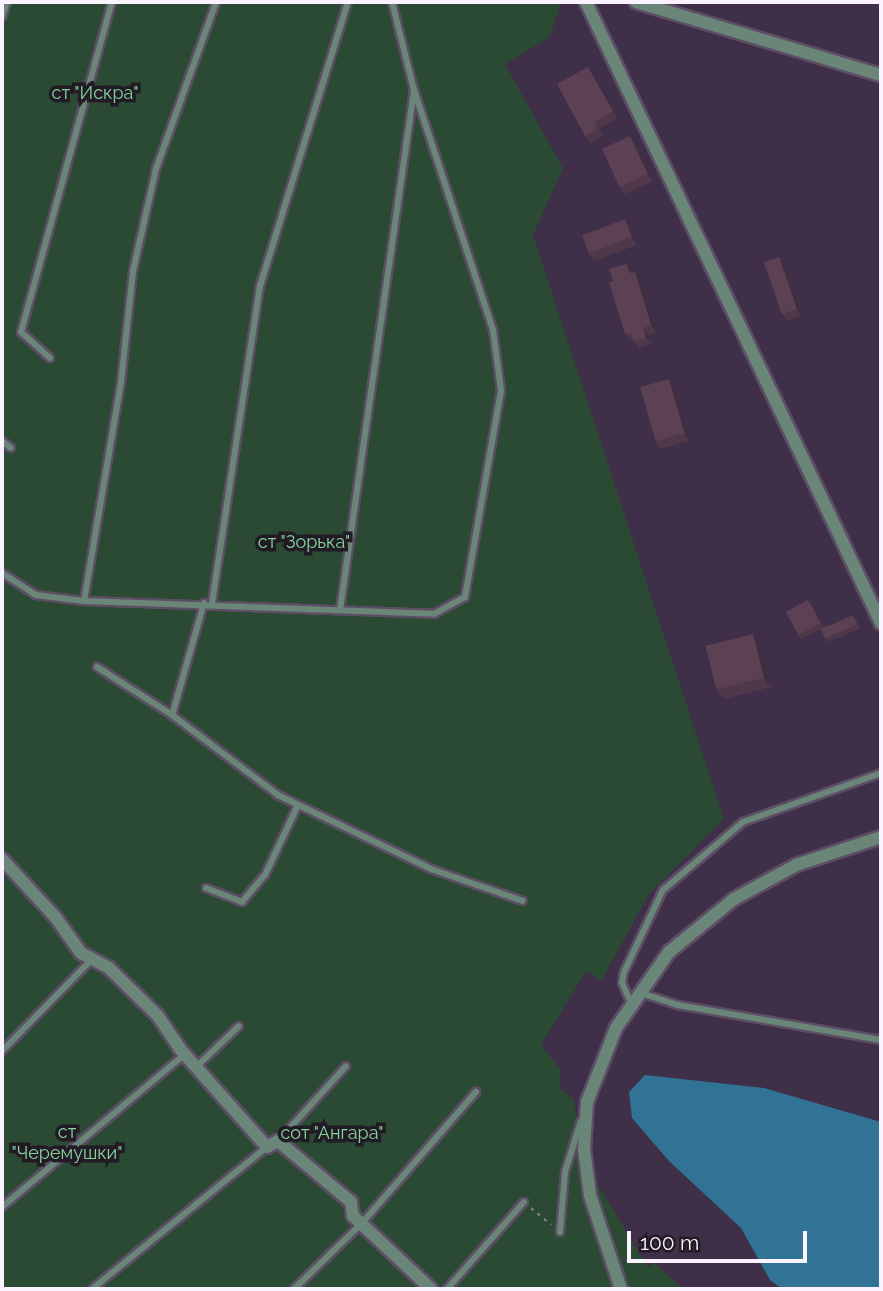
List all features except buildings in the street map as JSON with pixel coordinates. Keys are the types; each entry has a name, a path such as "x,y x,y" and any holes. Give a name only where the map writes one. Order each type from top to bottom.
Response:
{"street":[{"path":"586,2 881,623"},
{"path":"636,2 881,75"},
{"path":"621,1289 590,1195 584,1149 587,1102 616,1028 669,952 734,899 796,865 881,837"},
{"path":"2,859 56,918 81,953 109,968 158,1016 196,1067 272,1144 351,1202 353,1216 431,1289"}],"lane":[{"path":"2,17 8,2"},
{"path":"50,358 21,332 111,2"},
{"path":"85,601 121,382 133,271 156,169 216,2"},
{"path":"172,715 208,603 260,286 348,2"},
{"path":"2,573 36,595 85,601 208,603 434,614 465,597 501,390 493,330 414,90 391,2"},
{"path":"340,610 414,90"},
{"path":"2,441 11,448"},
{"path":"97,667 172,715 278,795 431,869 523,901"},
{"path":"881,773 743,822 663,890 624,972 622,983 635,998 881,1040"},
{"path":"206,888 242,902 265,875 298,805"},
{"path":"2,1051 92,959"},
{"path":"196,1067 239,1026"},
{"path":"2,1208 185,1054"},
{"path":"92,1289 272,1144 346,1066"},
{"path":"294,1289 362,1223 476,1092"},
{"path":"560,1232 565,1172 587,1102"},
{"path":"447,1289 524,1202"}],"path":[{"path":"524,1202 560,1232"}],"green space":[{"name":"ст \"Зорька\"","path":"2,2 561,2 550,37 505,64 563,168 533,235 724,819 649,894 601,981 586,971 541,1045 560,1069 560,1089 574,1099 581,1157 648,1267 654,1263 684,1289 2,1289"}],"water":[{"path":"645,1075 764,1088 881,1122 881,1289 782,1289 770,1280 741,1228 669,1161 632,1118 629,1092"}],"park label":[{"name":"ст \"Искра\"","path":"95,93"},
{"name":"сот \"Ангара\"","path":"332,1133"},
{"name":"ст \"Черемушки\"","path":"67,1143"}]}
